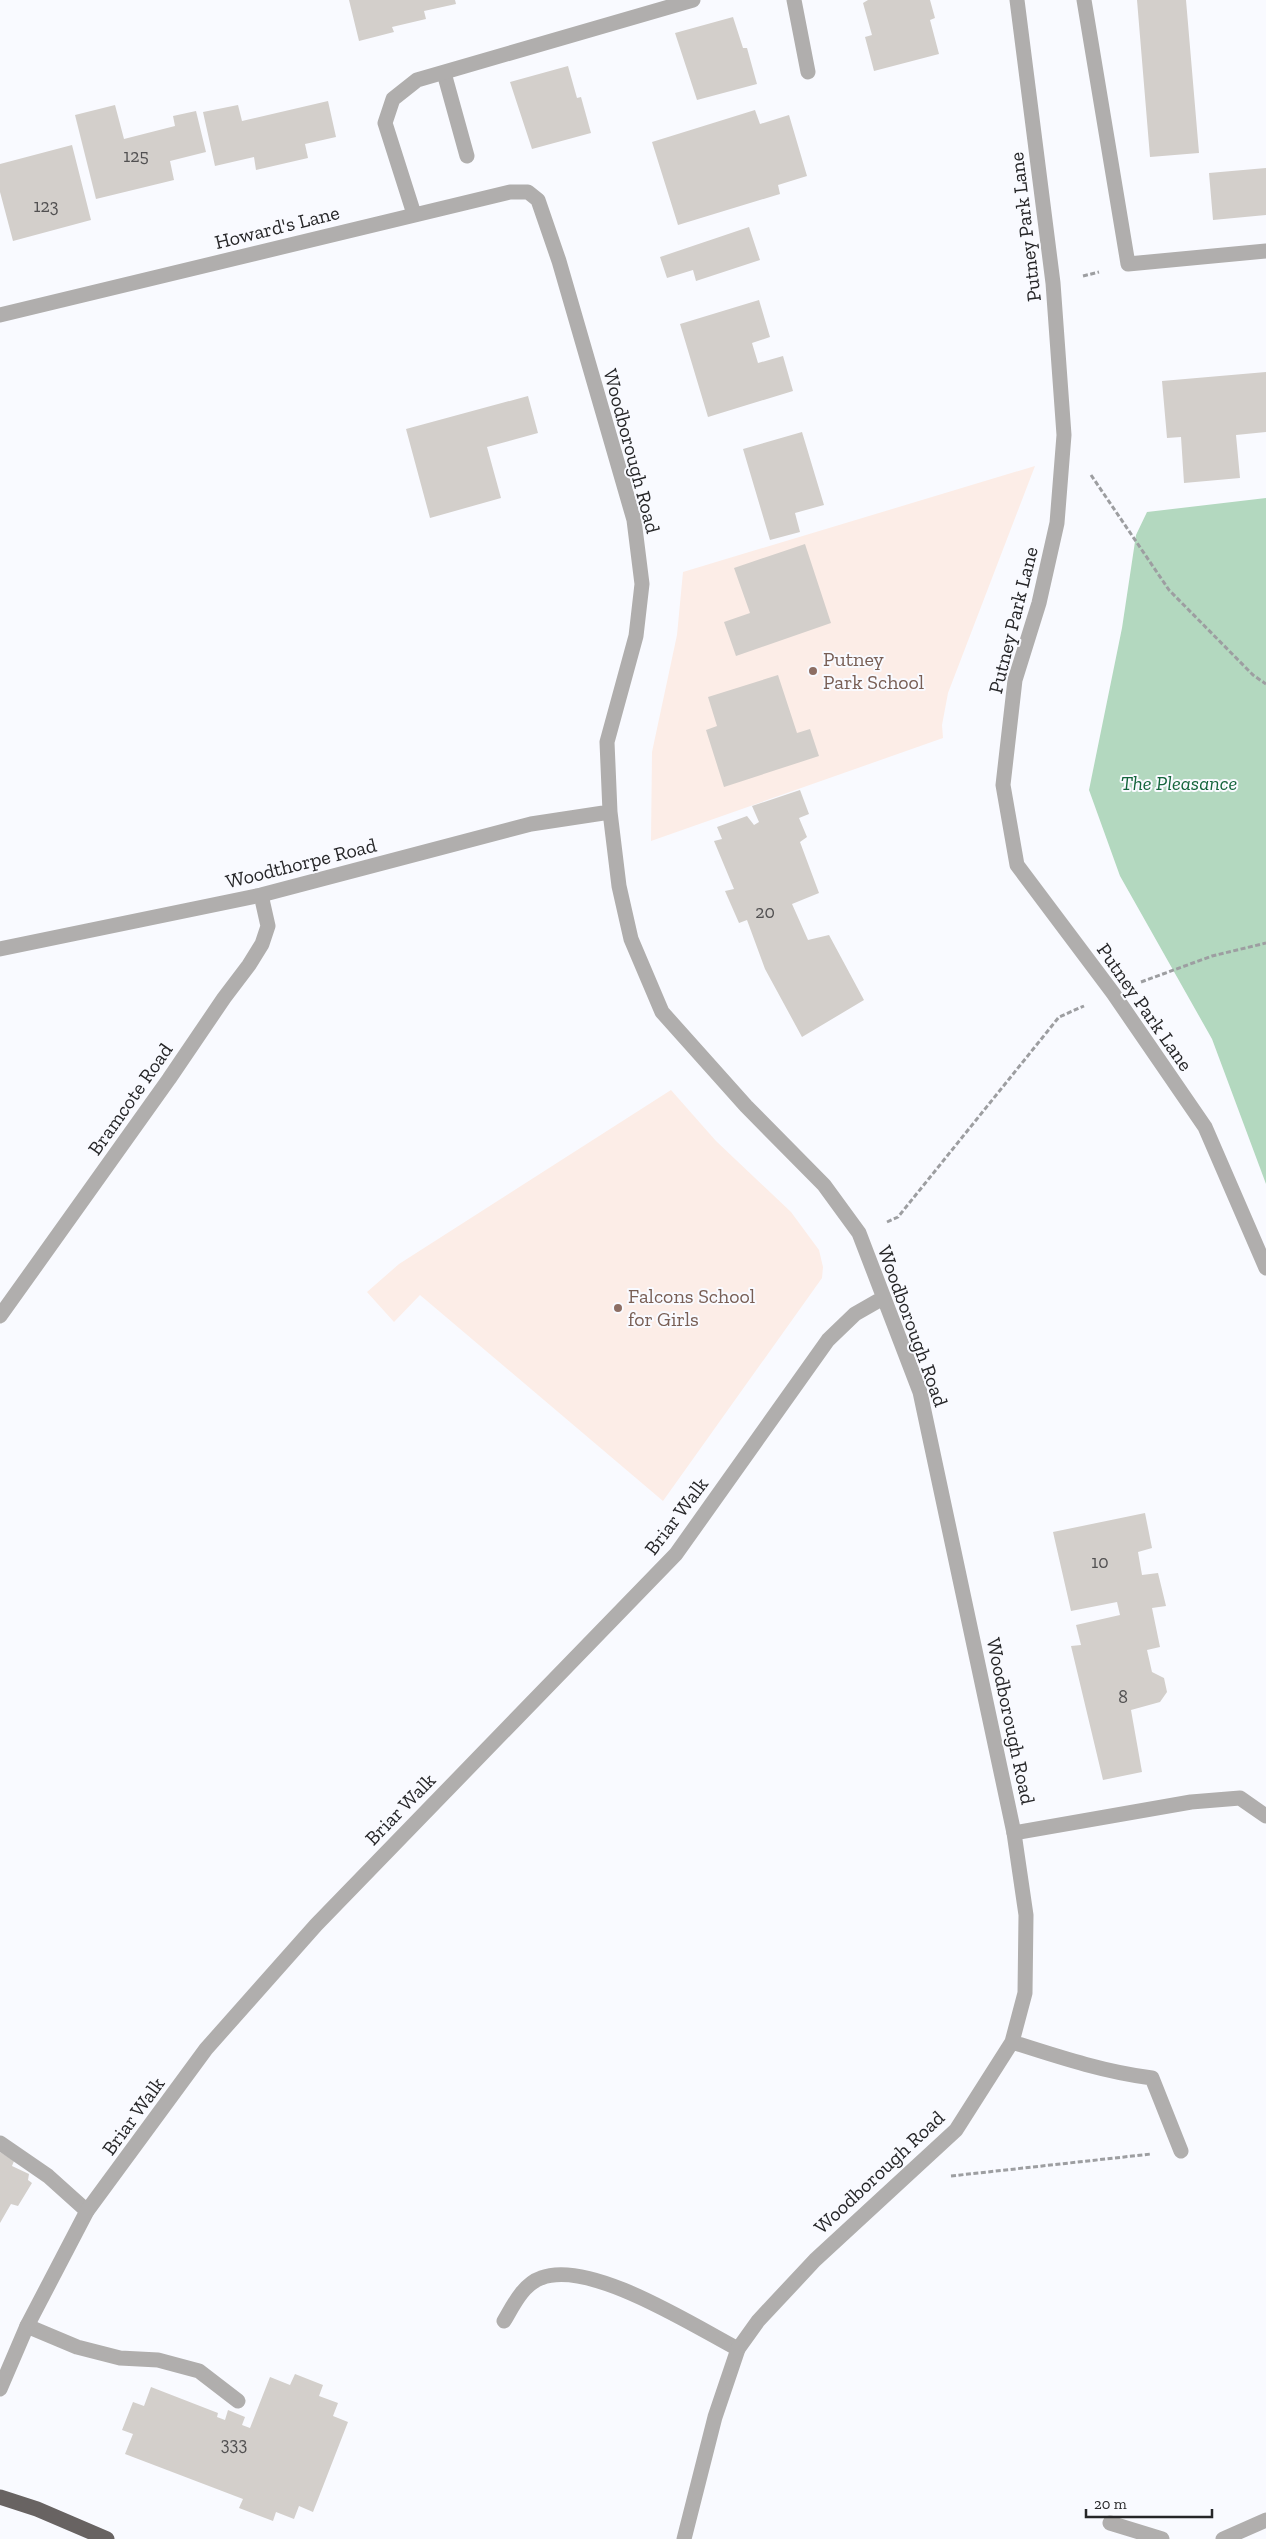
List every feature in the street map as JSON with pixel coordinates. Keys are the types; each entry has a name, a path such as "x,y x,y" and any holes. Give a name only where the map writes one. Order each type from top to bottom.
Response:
{"highway":[{"path":"0,2497 37,2509 107,2539"}],"street":[{"path":"414,214 385,124 393,99 417,80 693,0"},
{"path":"794,0 808,72"},
{"name":"Putney Park Lane","path":"1017,0 1053,283 1064,436 1057,523 1039,603 1015,680 1003,785 1017,865 1113,993 1205,1127 1266,1268"},
{"path":"1084,0 1128,264 1266,251"},
{"path":"444,73 467,156"},
{"name":"Howard's Lane","path":"0,315 510,192 528,192 538,200 546,222"},
{"name":"Woodborough Road","path":"546,222 634,520 642,584 636,636 607,742 610,812 619,886 631,939 662,1012 746,1106 824,1185 859,1233 920,1392 1014,1833 1026,1916 1025,1993 1012,2042 956,2130 815,2260 758,2321 738,2350 715,2417 684,2539"},
{"name":"Woodthorpe Road","path":"0,949 261,895 531,824 610,812"},
{"name":"Bramcote Road","path":"0,1316 169,1079 224,998 250,965 262,944 268,926 261,895"},
{"name":"Briar Walk","path":"0,2389 26,2326 87,2211 206,2049 316,1925 676,1554 828,1340 855,1314 883,1298"},
{"path":"1014,1833 1191,1802 1240,1798 1266,1816"},
{"path":"1012,2042 1124,2075 1152,2078 1181,2151"},
{"path":"0,2142 48,2176 87,2211"},
{"path":"504,2321 518,2296 539,2278 559,2274 582,2275 654,2305 738,2350"},
{"path":"26,2326 77,2347 120,2358 158,2360 199,2371 238,2401"},
{"path":"1223,2539 1266,2520"},
{"path":"1110,2523 1162,2539"}],"path":[{"path":"1053,283 1128,264"},
{"path":"1064,436 1169,590 1253,674 1266,684"},
{"path":"887,1222 898,1217 1059,1017 1113,993 1212,956 1266,943"},
{"path":"949,2177 1181,2151"}],"shaded area":[{"name":"Putney Park School","path":"1035,466 948,693 942,725 943,738 651,841 652,752 677,635 683,572"},
{"name":"Falcons School for Girls","path":"671,1090 716,1141 791,1212 819,1250 823,1267 822,1278 663,1501 420,1295 394,1322 367,1292 399,1264"}],"green space":[{"name":"The Pleasance","path":"1266,498 1266,1184 1212,1039 1120,876 1089,790 1122,628 1136,535 1147,512"}],"building":[{"path":"349,0 455,0 456,4 424,11 426,19 392,27 394,32 359,41"},
{"path":"868,0 930,0 935,18 930,20 939,54 874,71 865,37 872,35 863,3"},
{"path":"1137,0 1186,0 1199,153 1150,157"},
{"path":"733,17 743,48 747,48 757,84 697,100 675,33"},
{"path":"568,66 577,98 581,97 591,133 532,149 510,82"},
{"path":"328,101 336,137 305,144 308,158 256,170 254,157 215,166 203,112 238,105 242,121"},
{"path":"115,105 124,139 175,126 173,116 196,111 206,152 170,161 174,180 96,199 75,115"},
{"path":"755,110 760,124 789,115 807,176 778,185 780,194 678,225 652,142"},
{"path":"72,145 91,220 13,241 0,192 0,164"},
{"path":"1266,168 1266,215 1213,220 1209,173"},
{"path":"749,227 760,260 696,281 693,270 667,278 660,257"},
{"path":"759,300 770,337 752,343 758,363 783,356 793,391 708,417 680,324"},
{"path":"1266,372 1266,432 1236,435 1240,478 1184,483 1181,437 1167,438 1162,381"},
{"path":"528,396 538,433 487,447 501,498 430,518 406,429"},
{"path":"802,432 824,505 795,513 800,532 770,540 743,449"},
{"path":"805,544 831,623 736,656 724,622 750,613 734,568"},
{"path":"778,675 797,733 810,729 819,756 724,787 706,730 717,726 708,697"},
{"path":"800,790 809,814 799,818 807,837 800,842 819,893 792,904 808,940 829,935 864,1000 802,1037 765,969 747,920 739,923 725,891 734,889 714,841 722,839 717,827 747,816 754,825 759,822 752,806"},
{"path":"1145,1513 1152,1548 1138,1552 1142,1575 1158,1573 1166,1606 1152,1608 1160,1647 1147,1650 1152,1672 1164,1678 1167,1692 1160,1702 1131,1710 1142,1772 1103,1780 1071,1646 1081,1645 1076,1625 1120,1615 1117,1602 1071,1611 1053,1532"},
{"path":"0,2152 14,2161 12,2166 29,2174 28,2180 32,2183 18,2206 11,2204 0,2223"},
{"path":"295,2374 323,2385 319,2396 338,2403 333,2416 348,2422 313,2512 299,2506 294,2519 276,2512 273,2521 239,2508 243,2499 125,2454 133,2434 122,2430 133,2402 144,2406 151,2387 218,2413 217,2417 225,2420 228,2410 245,2417 242,2425 250,2428 270,2377 290,2385"}],"place":[{"name":"Putney Park School","path":"813,671"},
{"name":"Falcons School for Girls","path":"618,1308"}]}
